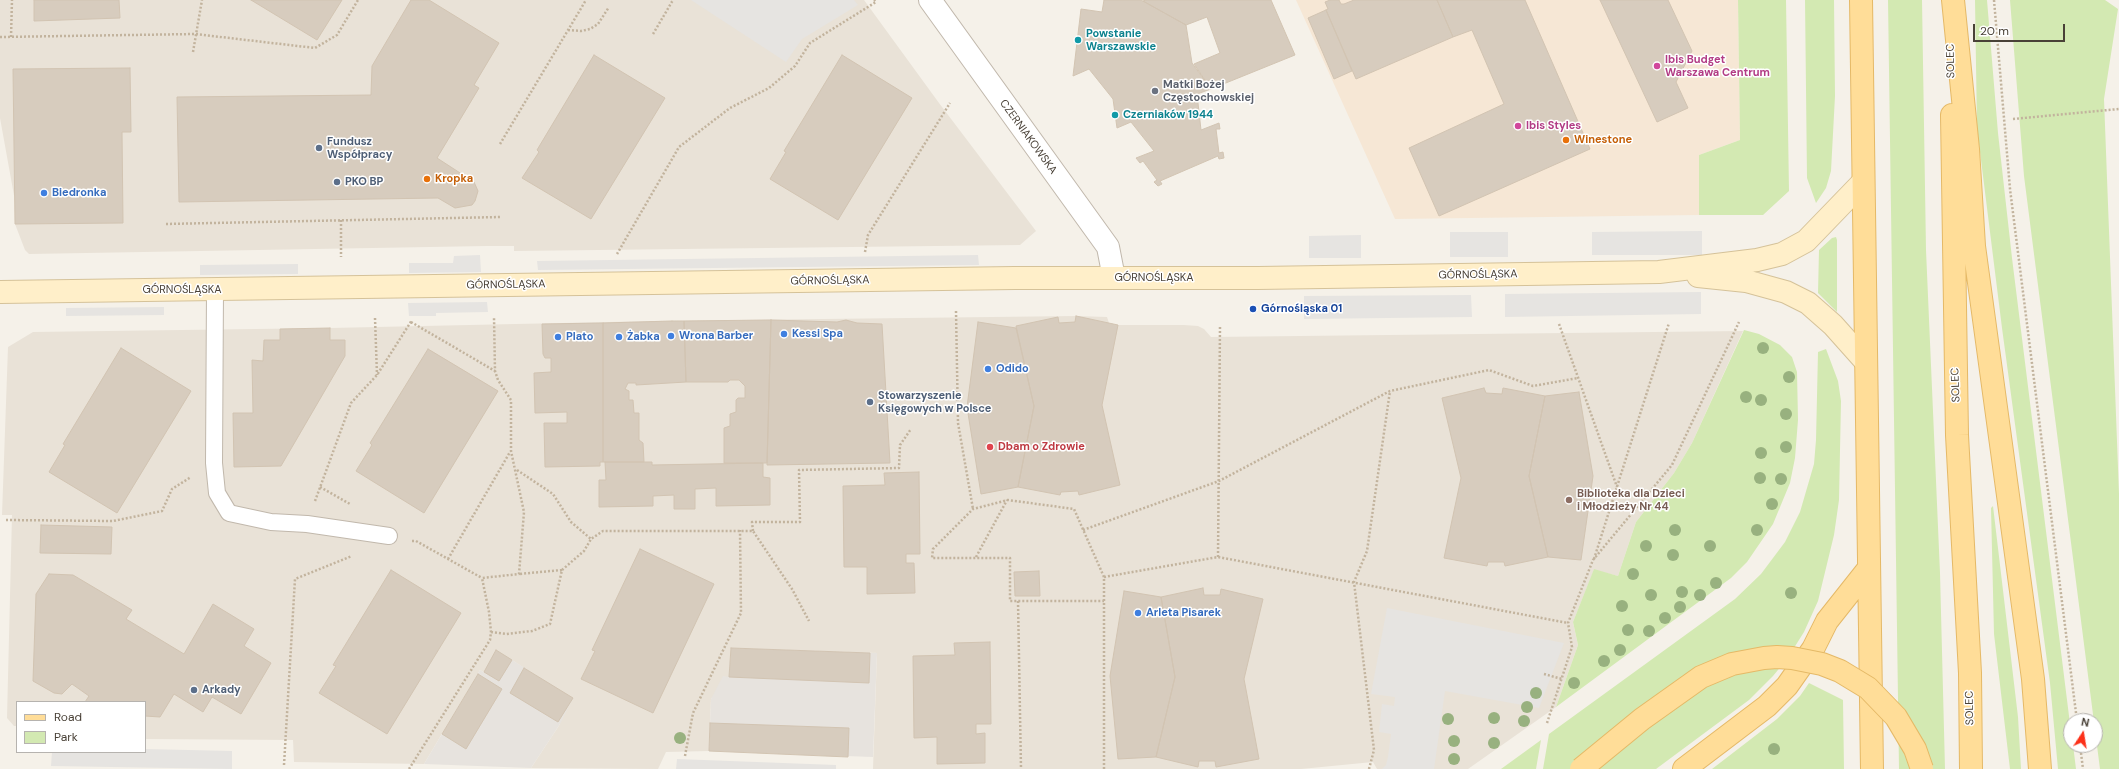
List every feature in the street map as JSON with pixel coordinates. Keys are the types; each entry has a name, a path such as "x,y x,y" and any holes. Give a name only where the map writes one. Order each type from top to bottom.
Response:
{"main road":[{"path":"1861,0 1872,769"},
{"path":"1952,0 1968,149 1974,246 2033,679 2040,769"},
{"name":"SOLEC","path":"1952,0 1957,434 1970,673 1971,769"},
{"path":"1684,769 1753,717 1787,686 1813,649 1827,621 1869,568"},
{"path":"1581,769 1642,719 1701,677 1732,664 1777,657 1792,658 1822,664 1840,671 1868,688 1896,717 1915,749 1922,769"}],"street":[{"name":"CZERNIAKOWSKA","path":"933,1 1108,247 1114,278"},
{"name":"GÓRNOŚLĄSKA","path":"0,292 1659,272 1757,260 1782,254 1806,241 1863,182"},
{"name":"GÓRNOŚLĄSKA","path":"1659,272 1746,281 1786,292 1808,303 1833,325 1866,362"}],"lane":[{"path":"215,290 214,463 217,493 229,512 271,522 307,524 388,536"}],"path":[{"path":"11,37 12,0"},
{"path":"193,52 202,0"},
{"path":"0,37 195,34 315,48 337,35 358,0"},
{"path":"500,144 586,0"},
{"path":"653,34 673,0"},
{"path":"617,254 679,147 730,108 769,88 795,66 810,43 876,2 874,0"},
{"path":"1994,0 2010,189 2076,713"},
{"path":"568,30 581,31 590,29 598,24 609,7"},
{"path":"865,252 868,236 950,103"},
{"path":"2013,119 2119,109"},
{"path":"166,224 501,217"},
{"path":"341,220 341,258"},
{"path":"956,311 958,424 974,508"},
{"path":"494,317 495,371 498,380 511,400 511,452 524,512 519,574"},
{"path":"376,318 377,376"},
{"path":"307,524 351,404 377,376 412,321 495,371"},
{"path":"1593,560 1672,465 1739,322"},
{"path":"1547,723 1572,647 1568,623 1593,560 1618,487 1670,323"},
{"path":"1558,324 1618,487"},
{"path":"1218,557 1220,326"},
{"path":"1083,530 1219,481 1390,391 1489,370 1533,386 1578,378"},
{"path":"1369,769 1374,750 1354,582 1367,551 1390,391"},
{"path":"809,621 792,589 753,531 752,522 800,522 799,470 900,468 900,445 911,429"},
{"path":"448,559 511,452"},
{"path":"6,520 113,521 162,511 172,489 214,463"},
{"path":"516,470 553,494 571,522 591,539"},
{"path":"975,557 1008,500"},
{"path":"1104,601 1010,601 1010,558 932,558 933,549 974,508 1008,500 1074,509 1104,577 1104,601 1104,769"},
{"path":"685,756 693,713 741,613 740,530"},
{"path":"410,540 416,541 482,578 562,570 584,551 591,539 603,531 753,531"},
{"path":"284,766 295,579 354,555"},
{"path":"1104,577 1218,557 1568,623"},
{"path":"492,632 506,634 532,631 550,624 562,570"},
{"path":"409,769 490,640 492,632 482,578"},
{"path":"1018,601 1021,769"},
{"path":"1544,674 1562,679"},
{"path":"2081,753 2083,769"}],"shaded area":[{"path":"0,0 864,0 939,103 1036,231 1020,245 514,251 514,246 487,246 29,254 25,250 15,224 15,201 0,118"},
{"path":"691,0 854,0 858,5 802,39 786,62"},
{"path":"1296,0 1738,0 1740,140 1699,155 1699,215 1395,219"},
{"path":"1702,231 1702,255 1592,255 1592,232"},
{"path":"1450,232 1508,232 1508,257 1450,257"},
{"path":"1361,235 1361,258 1309,258 1309,236"},
{"path":"480,255 481,272 409,273 409,263 453,263 454,256"},
{"path":"978,255 979,265 538,270 537,261"},
{"path":"298,264 298,274 200,275 200,265"},
{"path":"1701,292 1701,314 1505,317 1505,294"},
{"path":"1471,295 1472,317 1304,319 1304,296"},
{"path":"487,302 488,312 436,313 436,316 409,316 408,303"},
{"path":"164,307 164,315 66,316 66,308"},
{"path":"1076,316 1107,317 1109,323 1118,325 1198,326 1204,329 1211,337 1743,331 1692,443 1674,473 1636,522 1618,576 1594,570 1573,622 1578,645 1556,707 1468,769 1377,769 1373,762 1301,769 873,769 877,653 731,648 729,677 711,699 709,751 666,752 658,769 531,768 560,724 524,668 512,660 484,672 480,670 424,764 294,762 293,740 146,739 146,701 16,701 16,726 14,726 7,718 12,515 2,515 8,347 33,332 330,328 655,321"},
{"path":"1387,608 1564,643 1539,708 1445,691 1434,769 1382,769 1386,765 1391,734 1379,732 1382,704 1394,706 1395,697 1371,694"},
{"path":"731,648 877,653 873,757 709,751 711,699 723,676 729,677"},
{"path":"496,650 573,698 560,724 531,768 424,764 480,670 484,672"},
{"path":"146,749 232,751 232,769 51,766 52,753 146,753"},
{"path":"677,759 836,765 836,769 676,769"}],"green space":[{"path":"1738,0 1786,0 1789,191 1763,215 1699,215 1699,155 1740,140"},
{"path":"1805,0 1834,0 1835,96 1831,171 1826,188 1816,203 1807,178"},
{"path":"1888,0 1922,0 1926,250 1940,573 1945,769 1899,769"},
{"path":"1975,0 1987,0 1998,133 2012,258 2069,713 2063,713 2063,753 2074,753 2076,769 2058,769 2050,683 2002,328 1977,128"},
{"path":"2010,0 2105,0 2118,9 2104,99 2119,494 2119,769 2100,769 2098,753 2103,753 2103,713 2093,713 2024,176"},
{"path":"1836,237 1837,312 1818,293 1819,250 1832,238"},
{"path":"1744,330 1759,334 1780,345 1792,357 1797,372 1798,420 1795,458 1790,483 1773,524 1747,562 1731,578 1556,707 1578,645 1573,622 1594,569 1618,576 1636,522 1674,473 1692,443"},
{"path":"1826,349 1838,381 1841,401 1839,500 1834,535 1818,601 1804,632 1787,659 1773,676 1749,700 1656,769 1543,769 1549,734 1735,599 1761,574 1785,542 1800,512 1814,464 1818,352"},
{"path":"1993,506 2018,717 2021,769 2010,769 1994,634 1991,508"},
{"path":"1809,683 1843,700 1844,769 1712,769 1777,719 1800,696"},
{"path":"1541,740 1536,769 1501,769"}],"building":[{"path":"34,0 119,0 120,18 34,21"},
{"path":"251,0 342,0 317,40"},
{"path":"411,0 429,0 499,43 474,85 479,88 437,158 474,182 478,191 472,205 455,208 438,198 179,202 177,97 371,95 372,66"},
{"name":"Matki Bożej Częstochowskiej","path":"1104,0 1141,0 1186,25 1192,63 1211,89 1197,94 1201,130 1219,123 1220,129 1216,129 1219,153 1223,152 1224,158 1219,159 1218,156 1160,181 1162,184 1158,186 1154,182 1157,180 1143,161 1140,163 1136,158 1154,151 1131,122 1117,128 1113,99 1089,69 1073,76 1081,9 1102,12"},
{"path":"1271,0 1295,55 1211,89 1194,64 1220,53 1207,17 1186,25 1143,1"},
{"path":"1330,0 1339,0 1341,4 1344,4 1354,0 1437,0 1453,37 1356,79 1326,10 1328,9 1325,2"},
{"name":"Ibis Styles","path":"1437,0 1525,0 1590,149 1439,216 1409,148 1504,104 1472,30 1453,37"},
{"name":"Ibis Budget Warszawa Centrum","path":"1600,0 1668,0 1692,51 1676,82 1688,108 1657,122"},
{"path":"1326,10 1352,71 1334,79 1308,18"},
{"path":"594,55 665,98 591,219 522,178 539,152 537,150"},
{"path":"842,55 912,98 838,220 770,179 786,152 784,151"},
{"path":"130,68 131,132 122,132 123,223 15,224 13,69"},
{"path":"1076,316 1118,325 1102,405 1120,485 1079,495 1078,491 1061,492 1060,495 1018,487 1034,406 1016,326 1058,317 1059,323 1075,322"},
{"path":"771,320 837,322 846,320 857,323 882,324 890,463 767,465"},
{"path":"771,320 767,463 724,463 724,428 730,426 730,414 736,412 736,400 738,398 745,398 745,386 739,380 730,380 728,382 686,382 684,321"},
{"path":"684,321 686,382 636,385 636,383 628,383 625,389 629,391 629,400 633,400 634,413 639,413 639,440 643,443 644,462 603,462 603,323"},
{"path":"978,322 1016,328 1034,406 1018,487 981,494 967,407"},
{"path":"603,323 603,462 600,462 600,466 545,467 544,423 567,423 567,412 535,413 534,373 551,372 551,358 545,358 543,354 542,324"},
{"path":"330,328 330,340 345,340 345,356 281,466 234,467 233,413 253,413 252,360 263,361 264,340 280,340 280,329"},
{"path":"121,348 191,391 117,513 49,472 65,445 63,444"},
{"path":"428,349 498,391 424,513 356,471 372,445 370,443"},
{"path":"1484,388 1486,393 1502,394 1503,388 1545,396 1529,476 1548,557 1505,566 1504,562 1488,562 1487,566 1444,558 1461,478 1442,398"},
{"path":"1579,392 1593,476 1581,560 1548,557 1529,476 1545,396"},
{"path":"605,462 652,462 652,465 763,463 763,477 770,478 770,505 716,506 716,488 695,489 695,509 674,509 674,495 653,496 653,506 599,507 599,480 606,480"},
{"path":"919,472 920,554 906,554 906,563 914,563 915,593 867,594 867,567 844,567 843,486 885,485 884,473"},
{"path":"41,525 112,527 111,554 40,553"},
{"path":"640,549 714,584 653,713 581,679 595,651 592,650"},
{"path":"391,570 461,613 387,734 319,693 336,666 333,665"},
{"path":"1039,571 1040,596 1015,596 1014,572"},
{"path":"49,574 73,575 132,610 126,619 184,654 213,604 254,629 244,646 271,663 241,714 212,697 203,712 174,694 160,717 146,716 146,701 86,701 89,696 72,684 62,694 54,693 33,681 36,594"},
{"path":"1203,588 1204,595 1220,595 1221,589 1263,599 1244,679 1259,759 1216,767 1215,761 1199,761 1198,767 1156,757 1175,677 1161,597"},
{"path":"1124,591 1161,597 1175,677 1156,757 1118,759 1110,676"},
{"path":"990,642 991,724 976,724 976,734 985,733 985,763 937,764 937,737 914,738 913,656 955,655 954,643"},
{"path":"731,648 870,653 869,683 729,677"},
{"path":"496,650 512,660 499,681 484,672"},
{"path":"524,668 573,698 558,722 510,693"},
{"path":"478,674 502,689 466,749 442,734"},
{"path":"710,723 849,728 848,757 709,751"}],"place":[{"name":"Powstanie Warszawskie","path":"1078,40"},
{"name":"Ibis Budget Warszawa Centrum","path":"1657,66"},
{"name":"Matki Bożej Częstochowskiej","path":"1155,91"},
{"name":"Czerniaków 1944","path":"1115,115"},
{"name":"Ibis Styles","path":"1518,126"},
{"name":"Winestone","path":"1566,140"},
{"name":"Fundusz Współpracy","path":"319,148"},
{"name":"Kropka","path":"427,179"},
{"name":"PKO BP","path":"337,182"},
{"name":"Biedronka","path":"44,193"},
{"name":"Górnośląska 01","path":"1253,309"},
{"name":"Kessi Spa","path":"784,334"},
{"name":"Wrona Barber","path":"671,336"},
{"name":"Plato","path":"558,337"},
{"name":"Żabka","path":"619,337"},
{"name":"Odido","path":"988,369"},
{"name":"Stowarzyszenie Księgowych w Polsce","path":"870,402"},
{"name":"Dbam o Zdrowie","path":"990,447"},
{"name":"Biblioteka dla Dzieci i Młodzieży Nr 44","path":"1569,500"},
{"name":"Arleta Pisarek","path":"1138,613"},
{"name":"Arkady","path":"194,690"}]}
